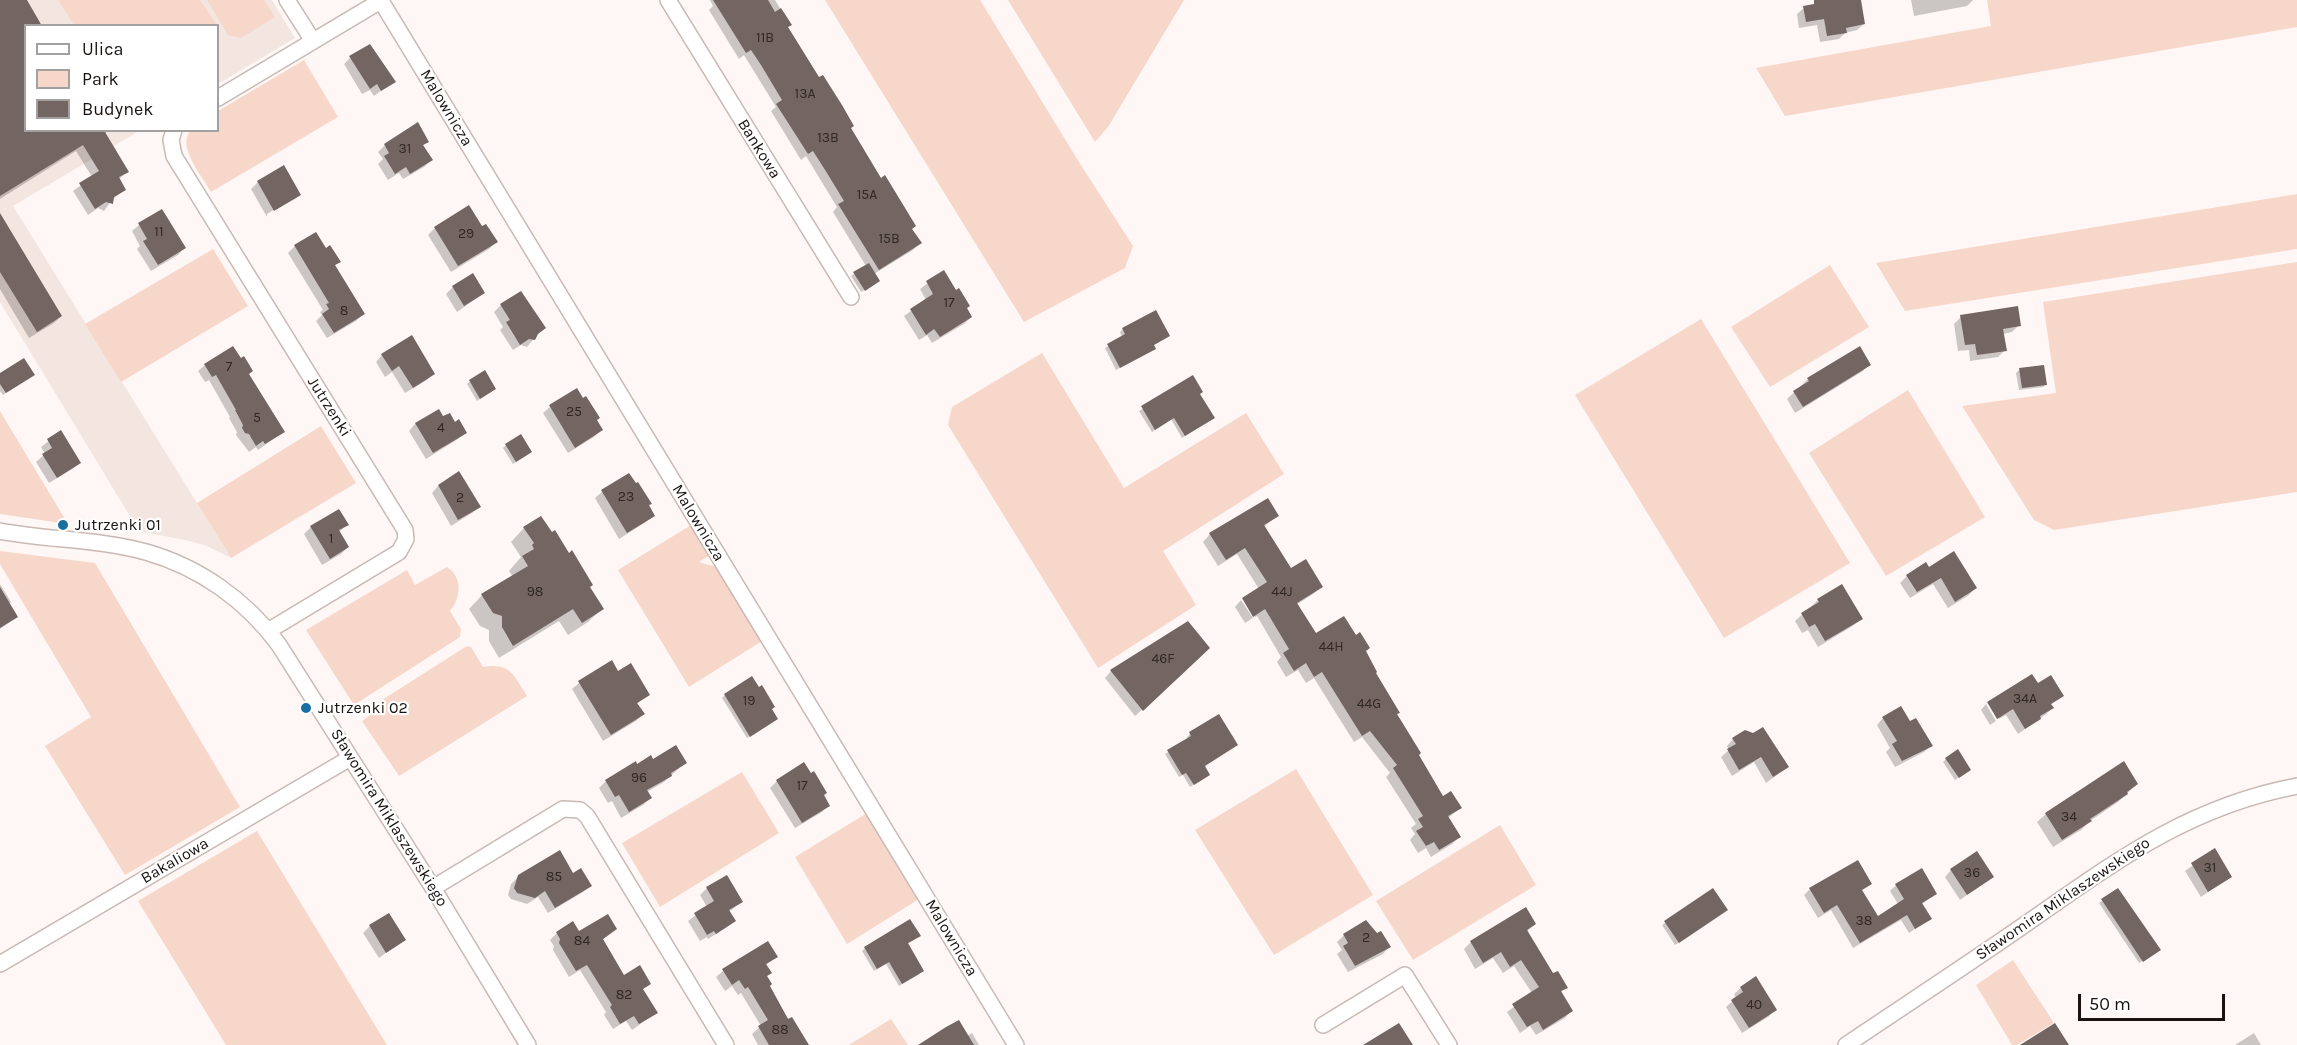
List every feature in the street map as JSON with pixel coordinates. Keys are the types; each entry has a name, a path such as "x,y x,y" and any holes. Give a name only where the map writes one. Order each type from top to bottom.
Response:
{"street":[{"path":"287,0 313,41"},
{"path":"219,97 382,0"},
{"name":"Malownicza","path":"382,0 1016,1045"},
{"name":"Bankowa","path":"668,0 851,297"},
{"name":"Jutrzenki","path":"173,132 171,141 174,156 405,530 405,545 399,552 268,631"},
{"name":"Sławomira Miklaszewskiego","path":"0,531 120,547 160,557 210,580 231,595 268,631 433,888 528,1045"},
{"name":"Bakaliowa","path":"0,964 350,758"},
{"name":"Sławomira Miklaszewskiego","path":"1846,1045 2117,860 2160,834 2193,818 2243,799 2297,786"},
{"path":"433,888 563,809 580,810 587,816 726,1045"},
{"path":"1323,1025 1405,975 1449,1045"}],"shaded area":[{"path":"0,0 272,0 295,38 219,83 219,24 24,24 24,132 137,132 13,206 231,558 207,546 190,541 139,531 0,302"}],"green space":[{"path":"58,0 200,0 216,24 73,24"},
{"path":"207,0 264,0 275,17 241,38 228,35"},
{"path":"825,0 980,0 1133,246 1125,268 1024,322"},
{"path":"1008,0 1184,0 1108,127 1095,142"},
{"path":"1987,0 2297,0 2297,27 1785,116 1756,68 1991,26"},
{"path":"304,60 338,117 211,192 192,162 187,138 190,132 219,132 219,110"},
{"path":"2297,194 2297,249 1905,311 1876,263"},
{"path":"213,249 248,306 121,382 85,324"},
{"path":"2297,262 2297,492 2054,530 2034,520 1962,406 2056,393 2043,302"},
{"path":"1830,265 1869,327 1770,387 1731,327"},
{"path":"1701,319 1850,563 1724,638 1575,395"},
{"path":"1042,353 1124,488 1246,413 1284,474 1163,551 1196,605 1098,668 948,425 952,407"},
{"path":"1908,390 1985,517 1886,576 1809,453"},
{"path":"0,411 68,524 0,514"},
{"path":"321,426 356,483 231,558 197,503"},
{"path":"691,525 710,555 699,562 717,567 762,641 689,687 618,570"},
{"path":"0,551 95,563 240,807 125,875 45,746 91,717 0,564"},
{"path":"447,567 456,576 458,582 458,594 450,611 461,629 460,637 354,705 306,630 407,570 415,585"},
{"path":"467,646 471,647 483,667 500,667 511,672 527,696 399,776 362,721 373,713 374,705"},
{"path":"1296,769 1373,895 1274,955 1195,830"},
{"path":"742,772 779,833 660,907 622,843"},
{"path":"867,813 919,899 847,944 795,857"},
{"path":"1500,825 1536,885 1413,960 1376,901"},
{"path":"257,831 387,1045 226,1045 138,901"},
{"path":"2013,960 2054,1023 2017,1045 2012,1045 1976,985"},
{"path":"891,1019 908,1045 849,1045"}],"building":[{"path":"0,0 27,0 41,24 24,24 24,132 105,132 129,172 119,177 126,190 114,197 113,204 106,202 95,209 79,183 99,171 83,145 0,196"},
{"path":"713,0 768,0 775,12 781,8 792,25 788,27 819,77 823,75 842,105 854,126 851,128 881,178 885,175 916,226 912,229 922,243 879,270 838,204 844,201 827,173 813,151 808,154 776,104 782,100 761,65 751,50 746,53"},
{"path":"1814,0 1861,0 1865,24 1846,28 1847,33 1827,36 1824,19 1806,22 1803,6 1814,4"},
{"path":"370,44 396,82 381,91 377,84 370,89 349,56"},
{"path":"418,122 429,142 423,145 433,160 410,174 406,167 395,174 384,156 389,153 384,144"},
{"path":"284,165 301,195 274,211 257,181"},
{"path":"469,205 482,226 486,224 498,242 458,266 434,227"},
{"path":"162,209 186,248 158,265 143,241 147,239 138,223"},
{"path":"0,213 62,316 37,332 0,272"},
{"path":"316,232 326,248 330,245 341,262 335,265 365,314 334,333 322,314 329,309 326,304 329,303 294,245"},
{"path":"869,263 880,281 865,291 853,272"},
{"path":"944,270 956,290 959,288 970,306 967,308 972,317 940,337 934,329 926,335 910,309 933,294 926,281"},
{"path":"473,273 485,293 464,306 452,286"},
{"path":"521,291 546,328 538,334 535,340 529,339 520,345 506,322 510,320 500,304"},
{"path":"2018,306 2021,326 2003,329 2007,351 1977,355 1975,344 1965,345 1960,315"},
{"path":"1156,310 1170,336 1154,345 1156,349 1120,368 1107,344 1125,334 1122,328"},
{"path":"412,335 435,374 413,388 399,366 392,371 381,354"},
{"path":"233,346 241,358 244,356 253,371 249,374 285,432 265,444 263,441 256,446 249,434 245,433 236,410 216,375 212,377 204,364"},
{"path":"1860,346 1871,365 1803,407 1793,391 1809,381 1807,378"},
{"path":"24,358 35,375 6,393 0,384 0,373"},
{"path":"2044,365 2047,385 2022,388 2019,368"},
{"path":"485,370 496,389 480,399 469,380"},
{"path":"1193,375 1203,392 1200,394 1215,418 1185,436 1174,418 1155,430 1141,406"},
{"path":"577,388 583,398 586,396 600,418 597,420 603,430 575,448 549,405"},
{"path":"439,409 443,416 450,413 455,422 459,419 467,433 433,453 415,423"},
{"path":"61,430 81,463 57,478 42,454 52,448 47,439"},
{"path":"521,434 532,452 516,462 505,444"},
{"path":"459,471 481,507 458,520 438,485"},
{"path":"629,473 636,483 638,482 652,504 649,505 655,516 627,533 601,490"},
{"path":"1268,498 1279,516 1264,525 1291,568 1306,559 1323,587 1297,603 1316,633 1344,616 1356,635 1360,632 1370,648 1366,651 1376,673 1421,753 1419,755 1443,796 1451,791 1462,808 1448,816 1461,837 1439,850 1434,842 1426,846 1416,831 1423,827 1418,819 1423,816 1393,768 1397,765 1370,731 1362,736 1322,672 1314,677 1306,663 1294,671 1283,653 1289,649 1265,609 1253,617 1242,598 1267,582 1245,548 1226,560 1209,533"},
{"path":"339,509 349,525 339,530 349,547 330,559 310,526"},
{"path":"541,516 552,532 555,530 569,553 572,550 593,585 590,587 604,609 582,623 573,609 513,646 502,627 502,616 493,613 481,594 528,566 522,556 534,549 532,545 534,543 523,527"},
{"path":"1954,551 1977,588 1955,602 1941,578 1917,592 1906,575 1926,562 1929,567"},
{"path":"1842,584 1863,619 1825,641 1815,624 1809,627 1801,613 1819,602 1817,599"},
{"path":"0,587 18,617 0,628"},
{"path":"1188,621 1210,648 1143,711 1110,670"},
{"path":"612,660 618,671 631,663 650,695 637,703 645,714 611,735 578,681"},
{"path":"2032,674 2038,683 2051,675 2064,696 2051,704 2054,708 2040,716 2041,719 2025,729 2013,709 1997,719 1987,702"},
{"path":"752,676 759,687 762,685 775,707 772,709 778,719 750,737 724,694"},
{"path":"1901,706 1910,721 1916,718 1933,746 1902,761 1892,744 1897,741 1882,717"},
{"path":"1219,714 1238,745 1205,766 1210,775 1194,785 1186,773 1182,775 1167,750 1191,736 1189,732"},
{"path":"1763,727 1789,767 1773,777 1761,757 1739,770 1727,749 1736,744 1732,738 1745,730 1753,733"},
{"path":"676,745 687,763 671,773 672,776 647,790 652,798 629,812 619,795 615,797 605,780 636,761 637,764 651,755 653,759"},
{"path":"1958,749 1971,770 1959,778 1945,758"},
{"path":"2124,761 2138,784 2127,792 2128,794 2090,819 2092,821 2062,840 2045,813"},
{"path":"804,762 811,773 814,771 827,793 824,795 830,806 802,823 776,780"},
{"path":"2215,848 2232,877 2208,892 2191,863"},
{"path":"560,850 573,873 581,868 592,886 555,908 545,891 535,898 517,893 514,888 518,875"},
{"path":"1977,851 1994,877 1967,895 1950,869"},
{"path":"1858,860 1872,884 1862,890 1878,916 1904,899 1895,884 1922,868 1937,894 1922,903 1932,919 1915,929 1907,915 1860,943 1837,905 1824,913 1809,888"},
{"path":"727,875 743,902 729,910 736,921 716,934 714,931 707,935 694,913 714,901 706,887"},
{"path":"1713,888 1728,910 1679,943 1664,921"},
{"path":"2118,888 2161,950 2143,962 2101,899"},
{"path":"1526,907 1536,924 1527,930 1553,973 1558,971 1568,988 1561,991 1573,1011 1543,1030 1538,1021 1527,1027 1512,1004 1539,987 1521,960 1510,967 1501,952 1483,963 1470,941"},
{"path":"389,913 406,940 386,953 369,925"},
{"path":"608,914 617,929 603,939 624,975 640,965 651,984 643,989 658,1013 639,1024 634,1016 620,1024 610,1007 612,1005 587,965 576,971 559,943 560,939 556,932 573,921 579,931"},
{"path":"910,919 921,936 908,943 924,971 902,984 889,962 877,969 864,947"},
{"path":"1366,920 1377,933 1381,931 1391,947 1355,966 1343,946 1348,943 1343,934"},
{"path":"768,941 778,957 766,964 772,973 767,976 772,984 770,986 788,1019 792,1017 809,1045 769,1045 758,1026 768,1020 748,987 745,989 739,980 732,985 722,969"},
{"path":"1756,976 1777,1010 1749,1028 1731,1000 1743,992 1740,987"},
{"path":"959,1020 974,1045 918,1045 946,1027"},
{"path":"1399,1023 1413,1045 1363,1045"},
{"path":"2055,1023 2069,1045 2020,1045"}],"place":[{"name":"Jutrzenki 01","path":"63,525"},
{"name":"Jutrzenki 02","path":"306,708"}]}
